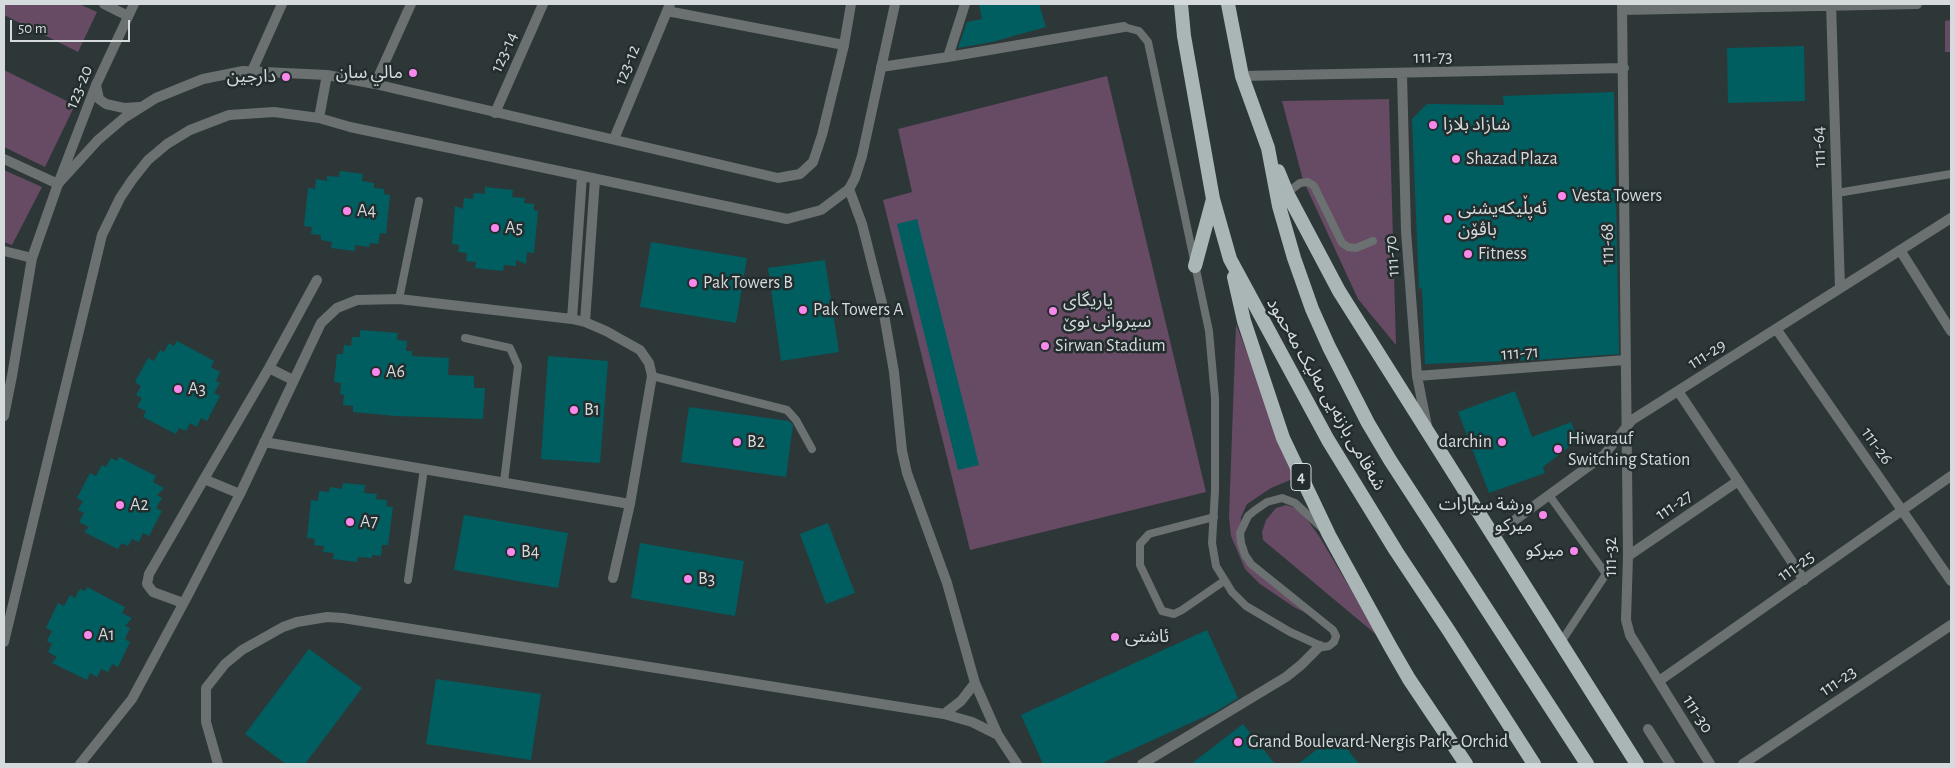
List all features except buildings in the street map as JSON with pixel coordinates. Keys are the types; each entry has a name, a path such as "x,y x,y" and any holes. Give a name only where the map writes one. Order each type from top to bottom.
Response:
{"highway":[{"name":"شەقامی بازنەیی مەلیک مەحمود","path":"1181,4 1186,45 1213,199 1230,259 1328,440 1396,551 1450,631 1534,764"},
{"name":"شەقامی بازنەیی مەلیک مەحمود","path":"1228,4 1242,76 1268,148 1279,206 1294,258 1316,317 1352,392 1390,460 1587,764"},
{"path":"1268,148 1287,193 1339,291 1638,764"},
{"path":"1195,266 1213,199"},
{"name":"4","path":"1230,259 1244,321 1282,438 1329,535 1409,679 1466,764"}],"street":[{"path":"104,4 128,16"},
{"name":"123-20","path":"4,416 8,375 32,258 96,85 134,4"},
{"path":"252,71 282,4"},
{"path":"376,84 411,4"},
{"name":"123-14","path":"495,113 543,4"},
{"path":"4,159 58,184 98,140 124,118 141,107 203,79 252,71 327,75 376,84 778,178 800,174 813,162 822,135 852,4"},
{"path":"4,642 102,235 120,198 148,160 167,144 190,130 212,121 229,116 274,112 319,118 350,127 787,219 821,210 849,189 855,178 862,156 895,4"},
{"path":"948,57 964,4"},
{"path":"1622,7 1917,4"},
{"name":"111-64","path":"1831,5 1840,288"},
{"path":"668,7 844,45"},
{"name":"123-12","path":"614,140 668,7"},
{"name":"111-68","path":"1622,7 1627,425"},
{"path":"881,67 1124,27"},
{"name":"111-73","path":"1242,76 1624,68"},
{"name":"111-70","path":"1402,74 1406,231 1417,376 1429,434"},
{"path":"319,118 327,75"},
{"path":"96,85 100,99 106,104 124,108 141,107"},
{"path":"572,319 582,176"},
{"path":"585,322 595,179"},
{"path":"849,189 862,224 882,303 894,372 902,451 907,473 947,583 975,684 998,735 1016,764"},
{"name":"111-29","path":"1493,536 1604,455 1627,425 1951,218"},
{"path":"1900,250 1950,327"},
{"path":"4,251 32,258"},
{"path":"183,604 153,592 147,584 149,574 269,368 317,280"},
{"path":"80,764 132,698 240,494 320,323 338,308 358,300 399,299 572,319 606,331 640,350 649,363 652,376 630,504 613,578"},
{"name":"111-26","path":"1777,330 1951,581"},
{"name":"111-71","path":"1417,376 1625,360"},
{"path":"269,368 293,380"},
{"path":"1678,391 1804,580"},
{"name":"111-32","path":"1627,425 1628,556 1626,620 1628,628 1659,681"},
{"path":"264,442 630,504"},
{"name":"111-25","path":"1659,681 1951,476"},
{"path":"204,480 240,494"},
{"name":"111-27","path":"1628,556 1738,482"},
{"path":"218,764 206,722 206,688 224,664 242,650 284,627 297,622 327,617 944,714 972,722 998,735"},
{"name":"111-23","path":"1743,764 1951,625"},
{"path":"1142,764 1280,681 1301,665 1320,646"},
{"name":"111-30","path":"1659,681 1710,764"},
{"path":"944,714 961,701 975,684"},
{"path":"1648,729 1670,764"}],"lane":[{"path":"1124,27 1139,31 1148,42 1209,331 1214,373 1216,432 1212,543 1216,566 1224,581 1246,606 1290,632 1320,646 1327,647 1334,642 1336,636 1333,630 1251,564 1240,543 1240,533 1248,516 1254,510 1266,502 1282,498 1295,503 1329,535"},
{"path":"1837,193 1951,174"},
{"path":"1287,193 1300,182 1308,182 1314,186 1342,243 1348,247 1356,248 1373,242"},
{"path":"399,299 419,201"},
{"path":"465,338 510,348 518,366 504,482"},
{"path":"652,376 787,410 796,420 812,449"},
{"path":"408,580 424,469"},
{"path":"1548,495 1606,574 1561,642"},
{"path":"1214,517 1149,534 1140,544 1140,566 1162,611 1174,614 1224,581"}],"shaded area":[{"path":"4,4 79,4 97,12 78,52 4,15"},
{"path":"1951,20 1951,52 1945,52 1945,21"},
{"path":"4,70 75,105 45,167 4,147"},
{"name":"Sirwan Stadium","path":"1107,76 1206,492 970,550 883,200 912,192 898,129"},
{"path":"1389,99 1396,345 1358,299 1303,180 1282,101"},
{"path":"4,170 42,187 12,245 4,242"},
{"path":"1236,324 1295,478 1271,488 1247,504 1241,517 1240,534 1251,562 1332,627 1294,607 1260,584 1245,569 1231,536 1229,517"},
{"path":"1286,505 1296,508 1319,536 1379,637 1263,540 1262,532 1266,520 1276,508"}],"place":[{"name":"مالي سان","path":"413,73"},
{"name":"دارجين","path":"286,77"},
{"name":"شازاد بلازا","path":"1433,125"},
{"name":"Shazad Plaza","path":"1456,159"},
{"name":"Vesta Towers","path":"1562,196"},
{"name":"A4","path":"347,211"},
{"name":"ئەپڵیکەیشنی باڤۆن","path":"1448,219"},
{"name":"A5","path":"495,228"},
{"name":"Fitness","path":"1468,254"},
{"name":"Pak Towers B","path":"693,283"},
{"name":"Pak Towers A","path":"803,310"},
{"name":"یاریگای سیروانی نوێ","path":"1053,311"},
{"name":"Sirwan Stadium","path":"1045,346"},
{"name":"A6","path":"376,372"},
{"name":"A3","path":"178,389"},
{"name":"B1","path":"574,410"},
{"name":"B2","path":"737,442"},
{"name":"darchin","path":"1502,442"},
{"name":"Hiwarauf Switching Station","path":"1558,449"},
{"name":"A2","path":"120,505"},
{"name":"ورشة سیارات میرکو","path":"1543,515"},
{"name":"A7","path":"350,522"},
{"name":"میرکو","path":"1574,551"},
{"name":"B4","path":"511,552"},
{"name":"B3","path":"688,579"},
{"name":"A1","path":"88,635"},
{"name":"ئاشتی","path":"1115,637"},
{"name":"Grand Boulevard-Nergis Park - Orchid","path":"1238,742"}]}
